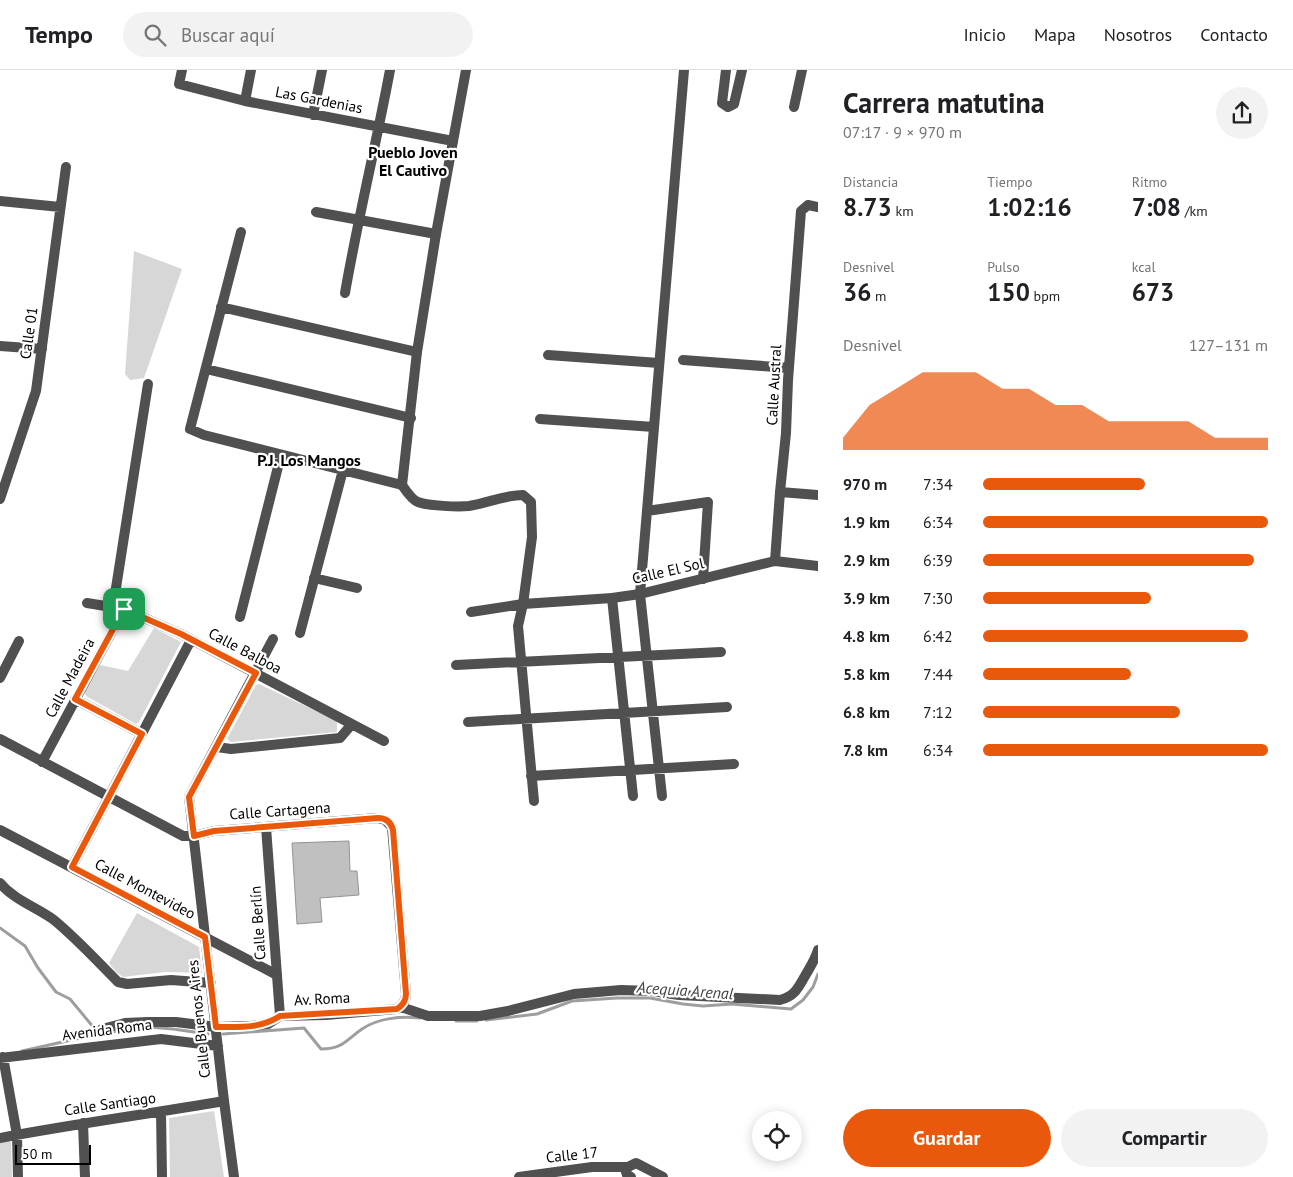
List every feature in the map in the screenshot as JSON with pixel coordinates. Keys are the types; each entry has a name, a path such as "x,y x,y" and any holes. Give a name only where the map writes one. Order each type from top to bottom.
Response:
{"street":[{"name":"Las Gardenias","path":"182,70 179,84 245,101 453,141"},
{"path":"245,101 251,70"},
{"path":"313,115 322,70"},
{"path":"345,293 358,220 390,70"},
{"path":"466,70 417,352 402,485 407,493 417,502 436,505 468,506 516,495 523,495 531,502 532,537 523,604 518,626 534,802"},
{"path":"662,796 640,594 684,70"},
{"path":"726,70 722,103 728,107 734,104 742,70"},
{"path":"794,107 802,70"},
{"name":"Calle 01","path":"0,499 36,391 66,167"},
{"path":"0,201 60,206"},
{"name":"Calle Austral","path":"775,561 801,211 808,205 818,208"},
{"path":"316,212 436,234"},
{"path":"240,232 190,429 204,435 402,485"},
{"path":"222,307 417,352"},
{"path":"0,346 42,349"},
{"path":"548,355 659,363"},
{"path":"683,360 789,368"},
{"path":"206,369 411,418"},
{"path":"113,607 148,384"},
{"path":"540,419 654,427"},
{"path":"240,617 281,455"},
{"path":"300,633 343,470"},
{"path":"780,492 818,495"},
{"path":"647,512 708,502 703,579"},
{"name":"Calle El Sol","path":"471,612 523,604 612,598 640,594 775,561 818,566"},
{"path":"314,578 357,588"},
{"path":"612,598 632,796"},
{"name":"Calle Balboa","path":"87,604 124,609 191,640 384,741"},
{"name":"Calle Madeira","path":"42,762 124,609"},
{"name":"Calle Buenos Aires","path":"234,1177 189,797 273,639"},
{"path":"72,867 191,640"},
{"path":"0,678 19,641"},
{"path":"456,665 720,652"},
{"path":"75,699 142,734"},
{"path":"468,722 726,707"},
{"path":"217,747 231,749 340,738 352,724"},
{"name":"Calle Cartagena","path":"0,739 183,836 194,836 214,831 378,818 389,822 393,830 406,994 406,999 399,1008"},
{"path":"532,776 734,764"},
{"name":"Calle Berlín","path":"266,827 280,1016"},
{"name":"Calle Montevideo","path":"0,830 277,975"},
{"path":"0,883 7,892 52,919 72,935 118,982 127,984 171,980 211,983"},
{"path":"399,1008 428,1016 480,1016 574,994 621,990 780,1000 792,996 800,988 814,962 818,950"},
{"name":"Av. Roma","path":"102,1029 125,1023 148,1022 176,1022 216,1027 251,1026 268,1024 280,1016 399,1008"},
{"name":"Avenida Roma","path":"1,1058 161,1039 218,1046"},
{"path":"1,1058 17,1135 18,1177"},
{"name":"Calle Santiago","path":"0,1138 83,1122 161,1112 224,1101"},
{"path":"161,1112 162,1177"},
{"path":"83,1122 85,1177"},
{"name":"Calle 17","path":"519,1177 592,1167 630,1172 636,1163 664,1177"}],"shaded area":[{"path":"134,251 182,269 144,378 130,380 125,374"},
{"path":"154,628 181,642 139,722 136,724 86,696 84,691 100,665 128,671"},
{"path":"259,684 337,721 337,732 231,742 227,739 256,685"},
{"path":"137,913 199,947 202,973 165,972 123,977 116,972 109,963"},
{"path":"214,1111 224,1177 170,1177 169,1118"},
{"path":"8,1140 11,1142 12,1177 0,1177 0,1142"}],"building":[{"path":"349,841 350,871 357,871 359,895 320,898 322,922 297,924 292,843"}],"waterway":[{"path":"0,928 25,946 38,968 56,992 70,999 99,1034"},
{"name":"Acequia Arenal","path":"486,1020 537,1014 572,1001 617,998 650,998 703,1006 732,1004 791,1009 803,1000 813,987 818,974"},
{"name":"Acequia Arenal","path":"223,1034 304,1028 321,1049 328,1049 339,1046 375,1022 405,1017 420,1018"},
{"name":"Acequia Arenal","path":"456,1021 477,1021"},
{"name":"Acequia Arenal","path":"110,1032 149,1027 208,1034"},
{"path":"22,1051 103,1033"}],"district":[{"name":"Pueblo Joven El Cautivo","path":"413,161"},
{"name":"P.J. Los Mangos","path":"309,460"}],"route":[{"path":"124,609 181,634 256,673 189,797 194,836 214,831 378,818 382,818 391,824 406,994 406,999 401,1007 397,1009 280,1016 268,1024 216,1027 205,937 72,867 142,734 75,699 124,609"}]}
